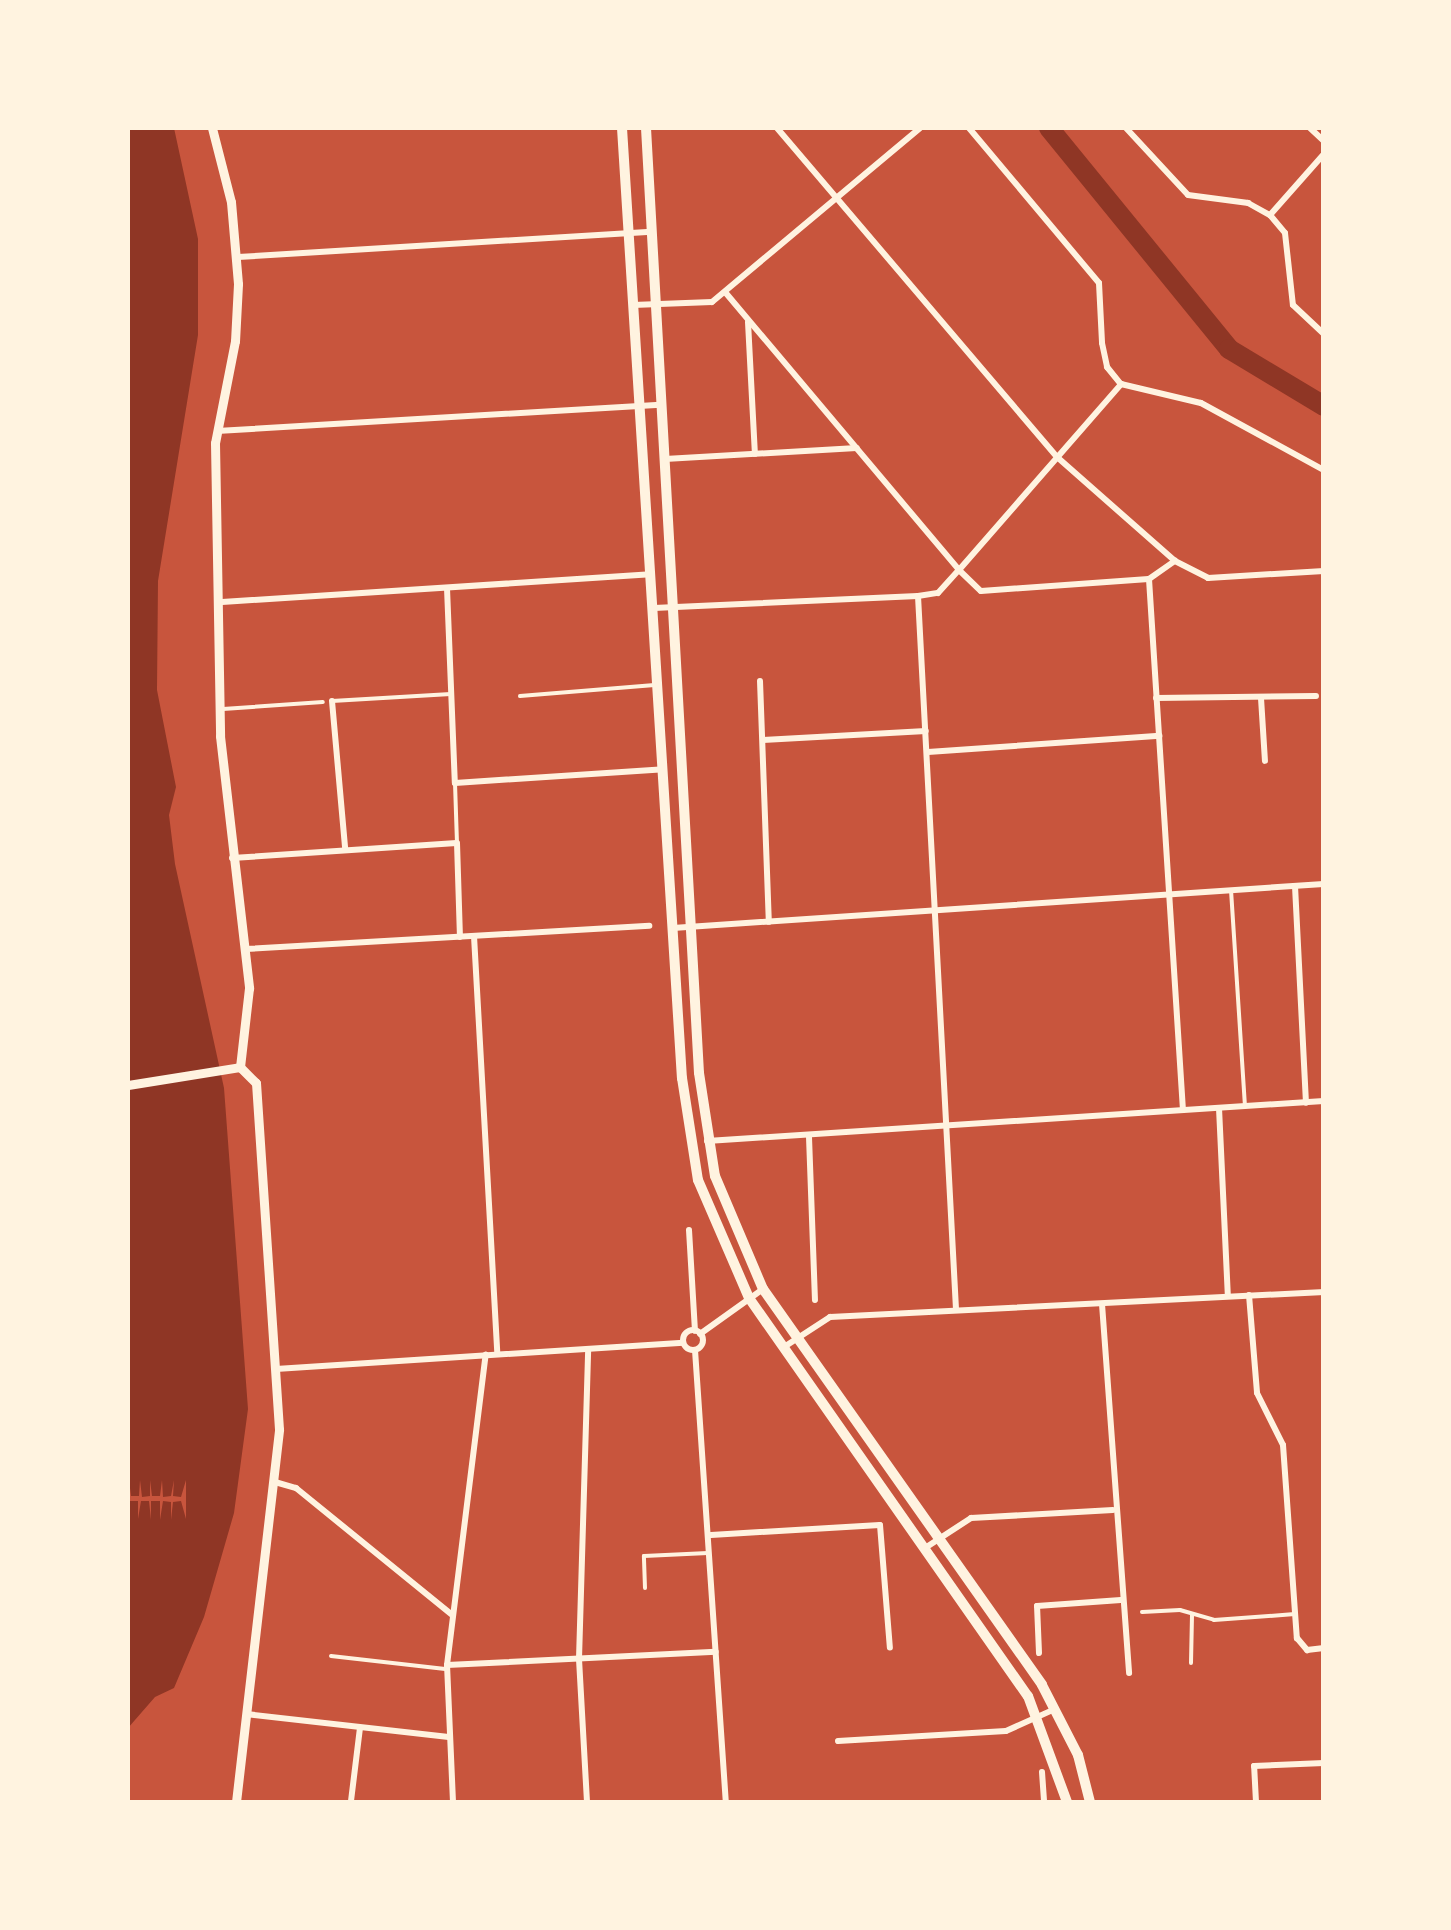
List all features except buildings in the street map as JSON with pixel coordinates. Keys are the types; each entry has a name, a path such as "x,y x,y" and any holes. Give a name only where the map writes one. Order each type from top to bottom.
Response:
{"main road":[{"path":"622,128 689,1141 712,1222 750,1298 1040,1718 1067,1802"},
{"path":"646,128 691,927 707,1141 725,1208 763,1289 1055,1709 1090,1802"}],"street":[{"path":"212,128 238,256 236,341 217,431 222,602 219,710 250,1018 240,1067"},
{"path":"778,128 1057,456 1175,561 1208,578 1324,571"},
{"path":"632,306 712,302 920,128"},
{"path":"969,128 1098,283 1107,368 1121,384 1202,404 1324,470"},
{"path":"1126,128 1182,192 1207,202 1248,203 1270,215 1285,233 1293,306 1324,334"},
{"path":"1310,128 1324,141"},
{"path":"1270,215 1324,154"},
{"path":"238,256 652,232"},
{"path":"725,292 959,570 981,591 1148,579 1175,561"},
{"path":"748,321 756,454"},
{"path":"654,608 938,593 1121,384"},
{"path":"217,431 660,404"},
{"path":"664,459 857,448"},
{"path":"222,602 652,574"},
{"path":"1148,579 1183,1110"},
{"path":"447,588 456,783 664,769"},
{"path":"918,596 956,1310"},
{"path":"760,681 770,922"},
{"path":"1156,698 1316,696"},
{"path":"1260,697 1265,761"},
{"path":"328,702 345,848"},
{"path":"763,740 926,731"},
{"path":"928,752 1159,736"},
{"path":"231,858 456,843 460,937"},
{"path":"673,928 1324,884"},
{"path":"1295,886 1306,1102"},
{"path":"246,949 649,926"},
{"path":"474,936 497,1353"},
{"path":"128,1085 224,1067 240,1067 256,1083 276,1369 275,1482 236,1802"},
{"path":"707,1141 1324,1102"},
{"path":"1219,1108 1228,1297"},
{"path":"809,1137 815,1300"},
{"path":"688,1230 726,1802"},
{"path":"683,1343 763,1289"},
{"path":"783,1348 830,1318 1324,1292"},
{"path":"1249,1295 1257,1392 1282,1446 1295,1614 1303,1647 1324,1648"},
{"path":"1102,1304 1113,1510 1129,1673"},
{"path":"276,1369 683,1343 695,1350"},
{"path":"587,1802 578,1658 588,1349"},
{"path":"454,1802 447,1667 486,1354"},
{"path":"275,1482 296,1488 451,1614"},
{"path":"925,1548 972,1518 1113,1510"},
{"path":"710,1535 880,1526 890,1648"},
{"path":"1040,1654 1037,1606 1121,1600"},
{"path":"447,1667 716,1652"},
{"path":"838,1741 1006,1731 1055,1709"},
{"path":"246,1714 450,1737"},
{"path":"351,1800 360,1728"},
{"path":"1256,1802 1254,1766 1324,1762"},
{"path":"1042,1772 1044,1802"}],"lane":[{"path":"520,696 659,684"},
{"path":"219,710 451,694"},
{"path":"456,783 456,843"},
{"path":"1231,890 1246,1106"},
{"path":"645,1588 644,1556 712,1553"},
{"path":"1142,1612 1214,1620 1295,1614"},
{"path":"1191,1664 1192,1615"},
{"path":"331,1656 447,1667"}],"shaded area":[{"path":"128,128 174,128 198,239 198,335 158,581 157,690 176,787 169,815 175,864 224,1088 248,1409 234,1513 204,1617 174,1688 155,1697 128,1728"}],"pier":[{"path":"129,1480 131,1496 139,1496 140,1480 142,1497 150,1496 150,1480 152,1496 160,1496 162,1480 163,1497 171,1496 174,1480 173,1496 181,1497 186,1480 186,1519 181,1501 173,1502 171,1520 171,1502 163,1501 160,1520 160,1501 151,1501 151,1520 149,1501 141,1501 138,1519 138,1501 130,1501 128,1519"}],"waterway":[{"path":"1049,128 1229,349 1324,406"}]}
